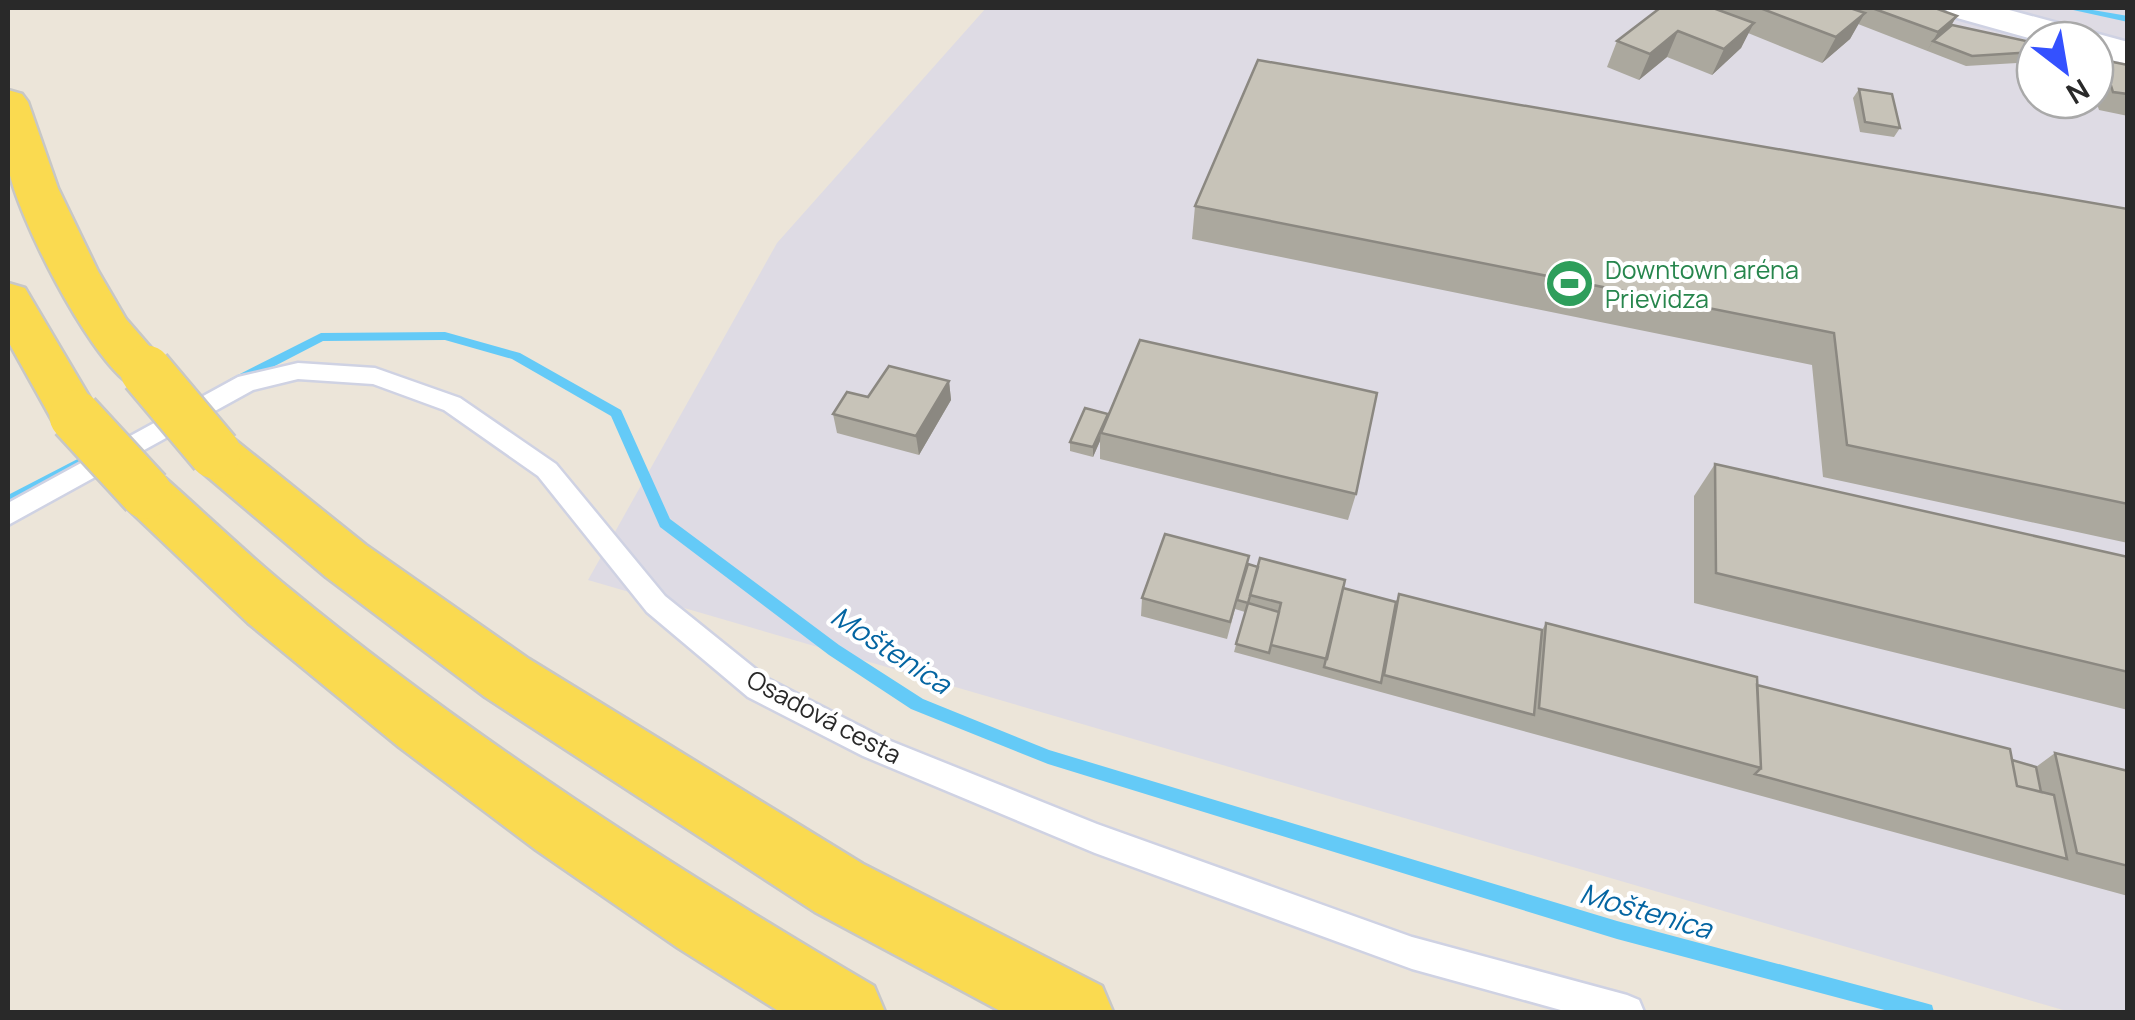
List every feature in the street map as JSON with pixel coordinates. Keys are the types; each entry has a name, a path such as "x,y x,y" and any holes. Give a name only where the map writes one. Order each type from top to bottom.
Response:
{"main road":[{"path":"8,102 24,160 106,327 215,453 346,561 507,678 838,888 1076,1012"},
{"path":"8,298 74,416 146,493 285,620 463,758 628,872 848,1012"}],"street":[{"path":"1963,8 2015,23"}],"lane":[{"name":"Osadová cesta","path":"8,514 246,383 298,371 375,376 452,404 547,470 656,604 758,688 874,747 1095,838 1412,952 1627,1012"}],"shaded area":[{"path":"986,8 2127,8 2127,1012 2070,1012 588,580 777,243"}],"building":[{"path":"1660,8 1713,8 1754,23 1724,49 1678,31 1650,54 1617,41"},
{"path":"1760,8 1850,8 1865,13 1836,37"},
{"path":"1872,8 1935,8 1957,16 1938,32"},
{"path":"1952,25 2015,39 2015,53 1972,56 1933,41"},
{"path":"1258,60 2128,209 2128,504 1847,445 1834,333 1195,206"},
{"path":"2115,62 2128,65 2128,94 2115,92"},
{"path":"1859,89 1892,94 1900,128 1865,122"},
{"path":"1140,340 1377,393 1356,494 1101,433"},
{"path":"889,366 949,381 916,436 833,414 847,392 868,397"},
{"path":"1085,408 1108,414 1093,447 1070,442"},
{"path":"1715,464 2128,557 2128,672 1716,573"},
{"path":"1165,534 1249,556 1230,622 1142,598"},
{"path":"1260,558 1345,580 1327,659 1271,645 1281,603 1250,595"},
{"path":"1248,564 1258,567 1248,603 1237,600"},
{"path":"1343,588 1396,602 1381,683 1324,667"},
{"path":"1399,594 1542,630 1534,715 1384,675"},
{"path":"1248,603 1279,612 1269,653 1236,644"},
{"path":"1546,623 1757,677 1761,768 1539,708"},
{"path":"1757,685 2010,749 2017,786 2054,795 2067,859 1755,774 1761,768"},
{"path":"2055,753 2128,771 2128,866 2077,853"},
{"path":"2012,760 2036,767 2041,792 2017,786"}],"waterway":[{"path":"2069,8 2128,19"},
{"name":"Moštenica","path":"234,382 321,337 445,336 516,356 616,413 665,523 834,650 917,704 1048,757 1617,930 1925,1012"},
{"name":"Moštenica","path":"8,501 95,455"}],"place":[{"name":"Downtown aréna Prievidza","path":"1570,284"}]}
